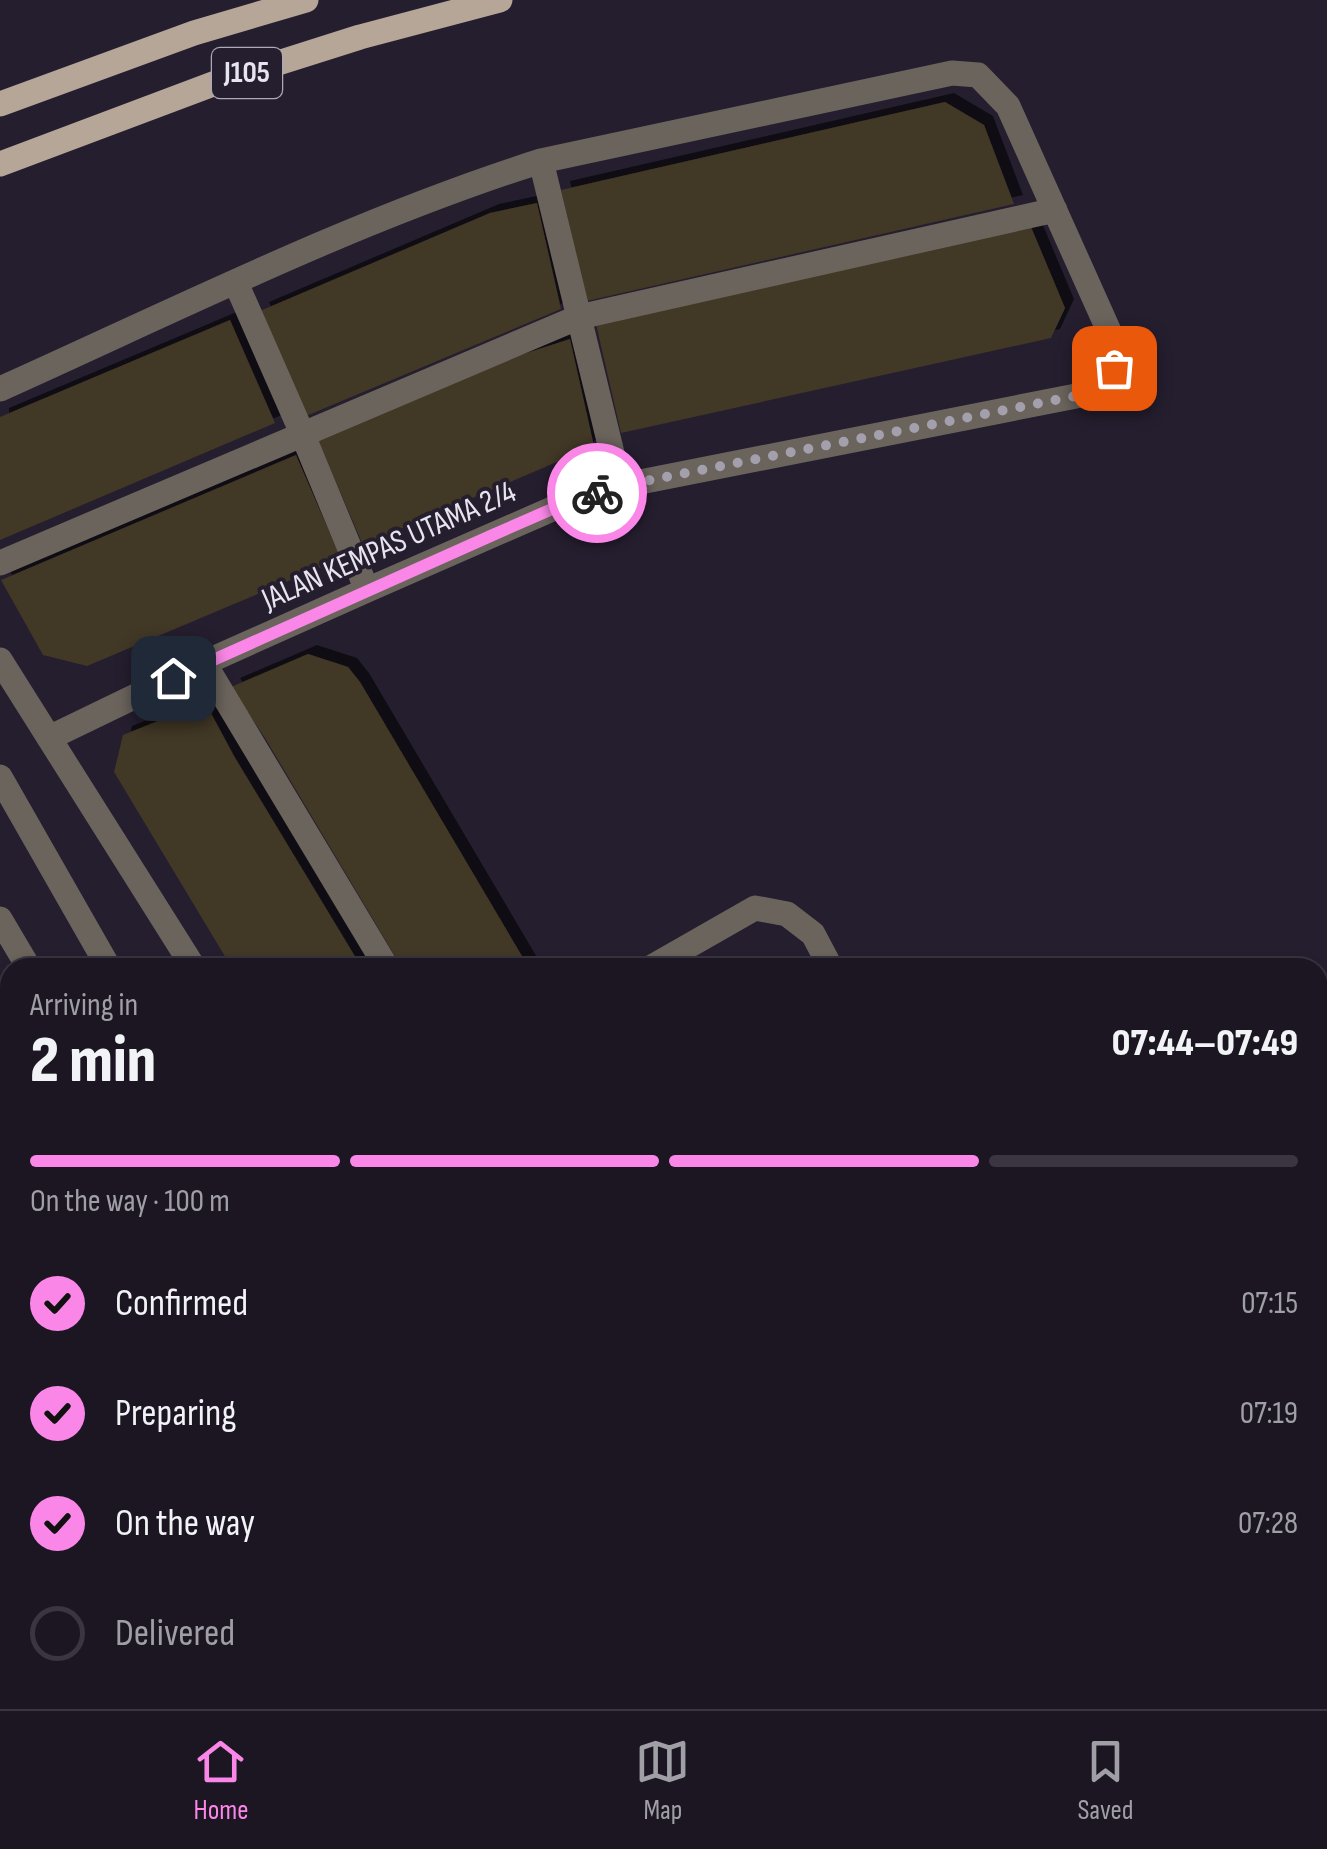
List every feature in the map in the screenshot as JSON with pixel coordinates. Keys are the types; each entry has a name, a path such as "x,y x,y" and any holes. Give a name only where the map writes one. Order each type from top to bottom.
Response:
{"main road":[{"name":"J105","path":"0,104 194,33 306,0"},
{"name":"J105","path":"0,164 222,81 500,0"}],"street":[{"path":"0,388 361,227 481,180 541,162 952,72 978,75 1008,106 1055,210 579,318 0,563"},
{"path":"541,162 620,486"},
{"name":"JALAN KEMPAS UTAMA 2/4","path":"50,738 204,663 559,506 620,486 1076,396 1114,368 1114,340 1055,210"},
{"path":"236,283 366,590"},
{"path":"0,660 188,958"},
{"path":"204,663 381,958"},
{"path":"0,777 103,958"},
{"path":"668,958 755,908 786,914 813,934 826,958"},
{"path":"0,919 23,958"}],"building":[{"path":"945,102 984,125 1014,204 587,301 561,190"},
{"path":"537,203 561,309 306,416 260,311 490,213"},
{"path":"1031,227 1065,308 1051,338 621,433 596,324"},
{"path":"230,320 275,423 0,540 0,417"},
{"path":"570,339 594,446 363,545 318,440 511,358"},
{"path":"296,455 341,559 87,666 43,655 1,580"},
{"path":"308,654 348,667 523,958 396,958 231,687"},
{"path":"205,702 356,958 226,958 114,772 123,735"}],"way so far":[{"path":"597,493 1076,396 1114,368"}],"route":[{"path":"173,678 366,590 597,493"}]}
